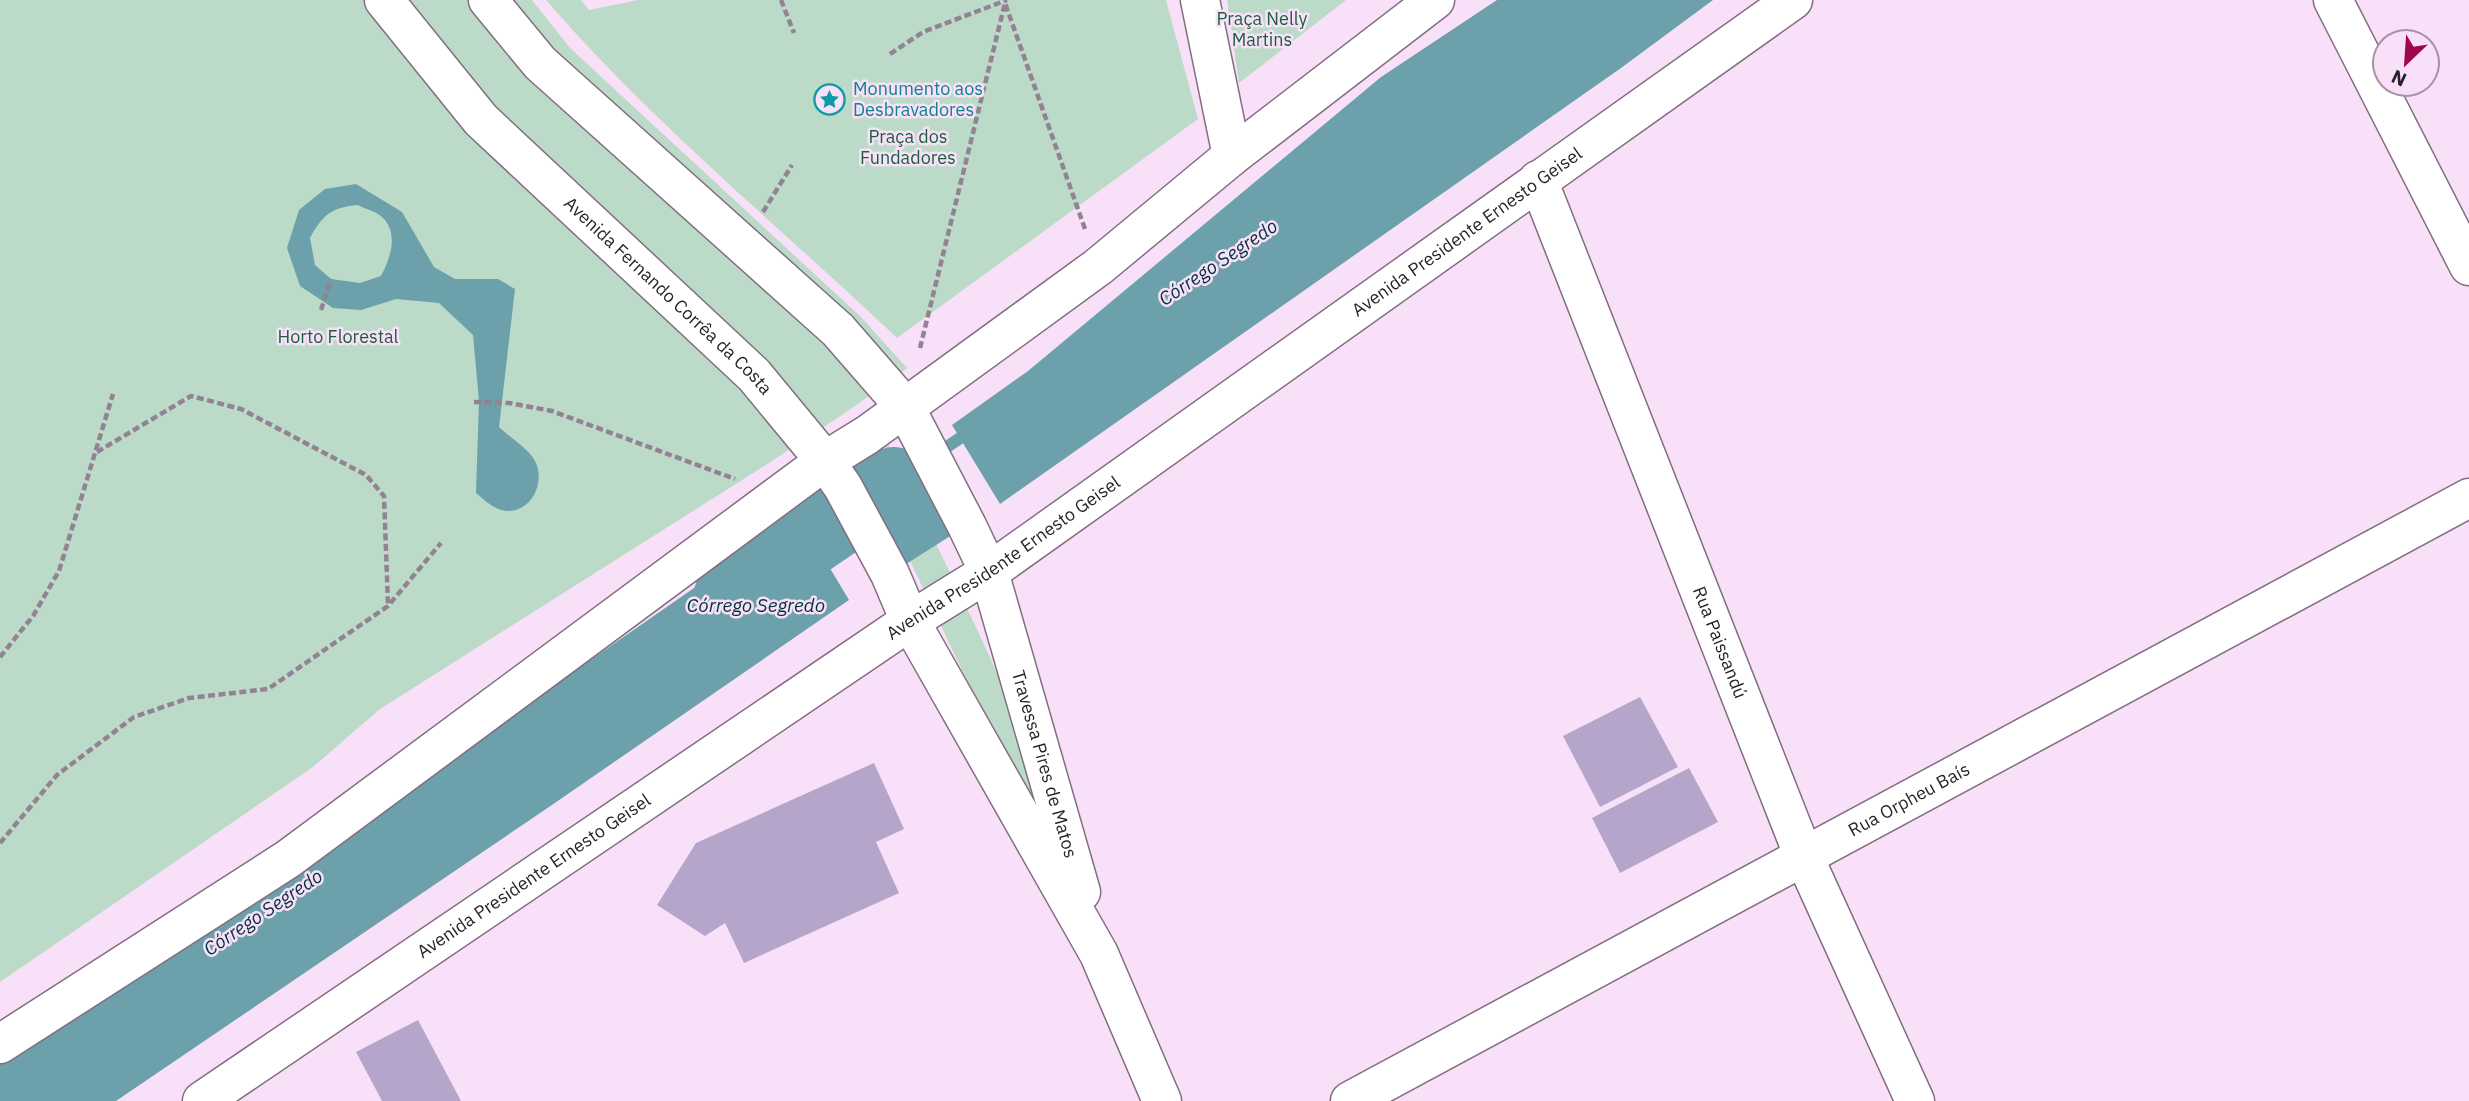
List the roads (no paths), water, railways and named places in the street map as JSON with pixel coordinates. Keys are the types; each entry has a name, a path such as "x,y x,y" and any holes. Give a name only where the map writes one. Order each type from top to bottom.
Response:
{"main road":[{"name":"Avenida Fernando Corrêa da Costa","path":"384,0 481,120 754,375 834,474 890,574 910,621"},
{"path":"488,0 540,63 838,330 913,422 989,572"},
{"path":"1200,0 1232,156"},
{"path":"0,1044 288,859 779,495 834,474 913,422 1232,156 1435,0"},
{"name":"Avenida Presidente Ernesto Geisel","path":"202,1101 910,621 989,572 1793,0"},
{"path":"2333,0 2469,266"},
{"name":"Rua Paissandú","path":"1538,180 1804,857 1914,1101"},
{"name":"Rua Orpheu Baís","path":"1350,1101 2469,498"},
{"name":"Travessa Pires de Matos","path":"989,572 1099,954"},
{"name":"Travessa Pires de Matos","path":"910,621 1099,954 1162,1101"}],"water":[{"name":"Córrego Segredo","path":"1497,0 1713,0 1621,68 1000,504 952,425 1028,371 1381,77"},
{"path":"356,184 402,212 434,267 455,279 498,279 515,289 499,427 528,452 538,469 538,485 531,500 525,505 504,511 476,493 479,401 473,335 439,303 396,299 361,310 333,308 300,286 287,248 299,210 325,189","holes":["358,205 378,214 388,224 392,239 387,262 381,276 360,283 331,279 315,265 310,238 328,214"]},
{"path":"919,438 966,526 892,573 844,486"},
{"name":"Córrego Segredo","path":"800,518 849,600 116,1101 0,1101 0,1059 203,929 740,556"}],"waterway":[{"name":"Córrego Segredo","path":"935,455 972,430"},
{"name":"Córrego Segredo","path":"730,594 894,483"}],"place":[{"name":"Monumento aos Desbravadores","path":"830,99"}],"park label":[{"name":"Praça Nelly Martins","path":"1262,29"},
{"name":"Praça dos Fundadores","path":"908,147"},
{"name":"Horto Florestal","path":"338,337"}]}
